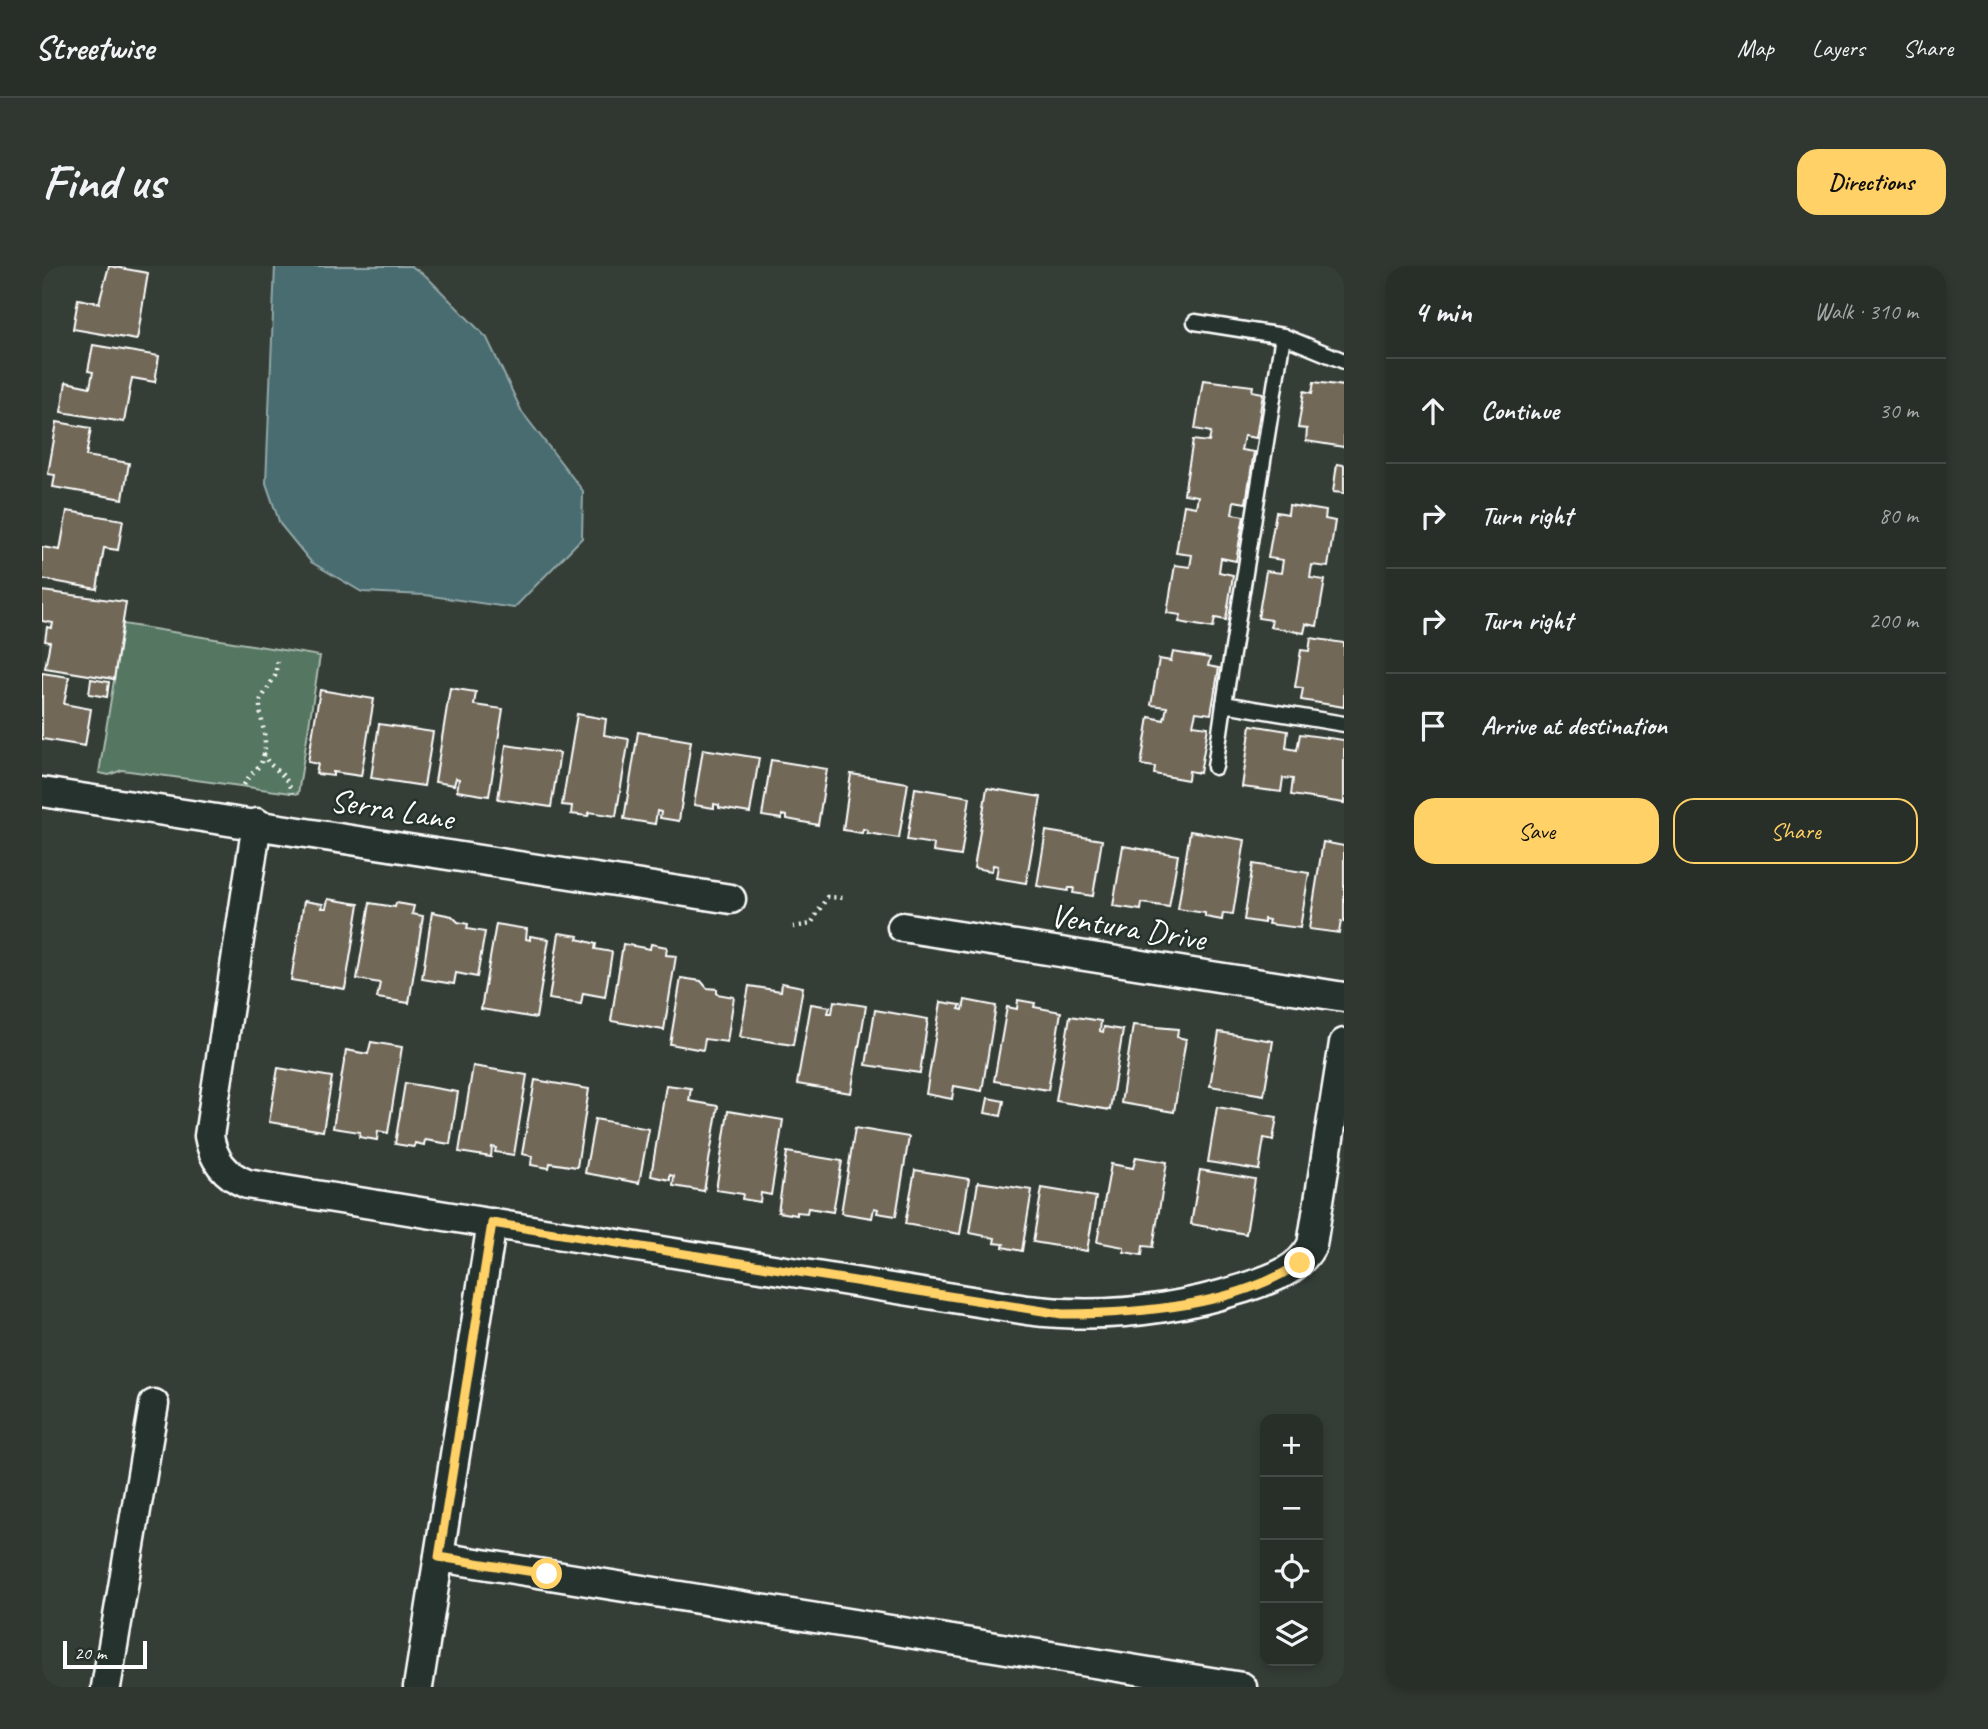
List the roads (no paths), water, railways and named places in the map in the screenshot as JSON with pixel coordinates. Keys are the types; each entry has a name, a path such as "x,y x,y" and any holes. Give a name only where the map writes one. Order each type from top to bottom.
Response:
{"street":[{"name":"Serra Lane","path":"42,792 257,823 731,899"},
{"path":"257,823 210,1122 211,1148 216,1161 226,1172 247,1184 1062,1314 1126,1313 1205,1300 1269,1280 1290,1270 1307,1256 1312,1245 1344,1042"},
{"name":"Ventura Drive","path":"902,927 1344,997"},
{"path":"418,1687 492,1223"},
{"path":"106,1687 153,1404"},
{"path":"439,1557 1242,1687"}],"lane":[{"path":"1195,322 1283,336 1344,361"},
{"path":"1215,767 1283,336"},
{"path":"1224,704 1344,724"}],"water":[{"path":"275,266 411,266 426,276 487,338 522,412 583,491 582,538 514,608 425,595 362,592 311,562 280,524 266,483"}]}
